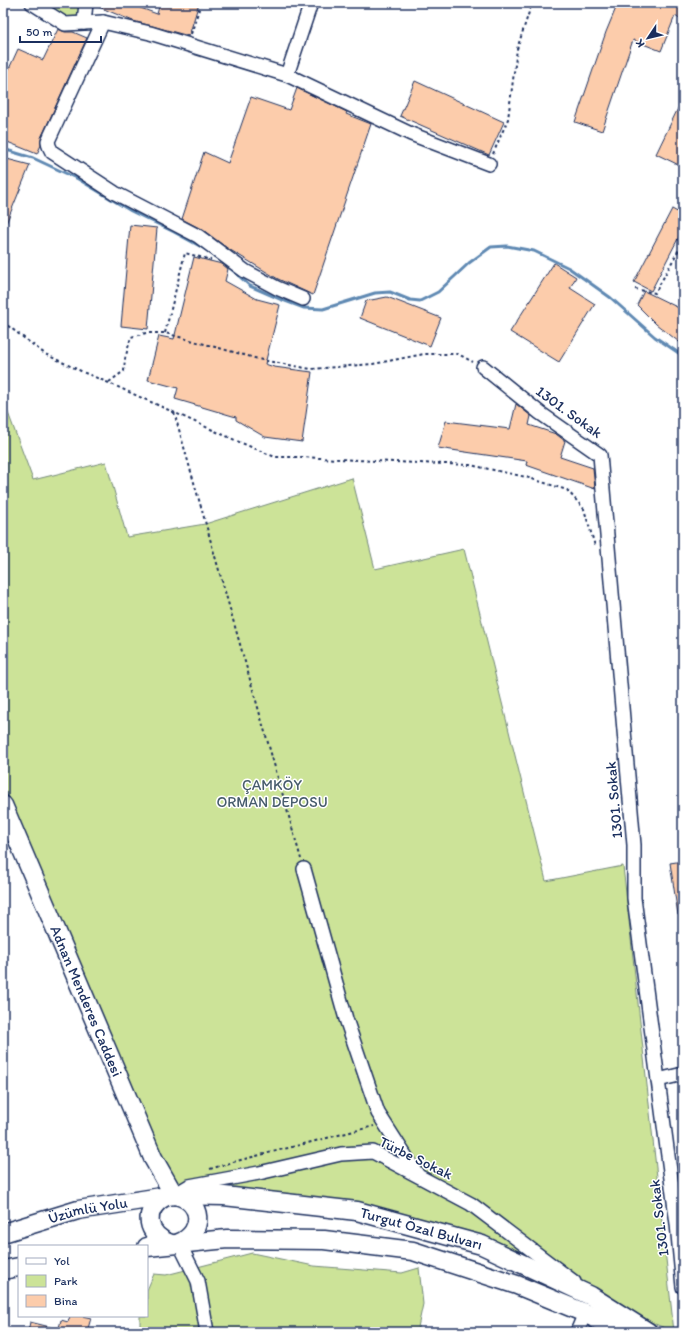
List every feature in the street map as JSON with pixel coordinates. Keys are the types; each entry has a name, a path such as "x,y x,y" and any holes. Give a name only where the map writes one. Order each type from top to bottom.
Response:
{"main road":[{"name":"Adnan Menderes Caddesi","path":"3,805 170,1196"},
{"name":"Üzümlü Yolu","path":"3,1233 78,1210 170,1196"},
{"path":"170,1196 182,1197 189,1201 197,1214 198,1222 192,1235 186,1240 175,1243 157,1237 152,1230 150,1222 150,1214 153,1206 158,1200 170,1196"},
{"name":"Turgut Özal Bulvarı","path":"170,1196 224,1196 357,1210 482,1245 591,1296 648,1332"},
{"path":"148,1246 227,1238 324,1240 413,1251 517,1285 585,1313 621,1332"},
{"path":"3,1270 18,1267"}],"street":[{"path":"32,3 65,24 103,22 150,33 287,75 411,134 489,164"},
{"path":"84,23 86,3"},
{"path":"287,75 312,3"},
{"path":"103,22 48,141 52,152 115,193 198,236 244,271 276,288 303,298"},
{"name":"1301. Sokak","path":"483,367 540,413 600,455 634,846 634,898 658,1080 680,1224 683,1287"},
{"path":"304,869 346,1020 378,1113 417,1174"},
{"path":"658,1080 683,1074"},
{"name":"Türbe Sokak","path":"170,1196 189,1186 258,1173 340,1154 373,1152 471,1204 591,1296"},
{"path":"175,1243 198,1281 207,1332"},
{"path":"577,1332 585,1313"}],"path":[{"path":"188,45 201,3"},
{"path":"489,164 508,119 517,49 532,3"},
{"path":"635,289 654,293 683,242"},
{"path":"166,333 184,253 217,262 221,253"},
{"path":"3,322 45,354 275,457 470,465 526,477 567,490 584,509 596,549"},
{"path":"109,383 124,371 125,359 131,337 146,333 166,333 262,360 311,369 373,364 424,354 458,354 483,367"},
{"path":"174,412 304,869"},
{"path":"206,1170 385,1124"}],"green space":[{"path":"38,3 80,3 78,21 66,21"},
{"name":"ÇAMKÖY ORMAN DEPOSU","path":"3,410 7,410 33,480 106,462 127,537 205,524 352,478 375,569 464,549 546,881 623,866 674,1332 399,1215 174,1195 3,785"},
{"path":"252,1253 314,1266 402,1273 419,1268 423,1304 417,1332 140,1332 140,1317 148,1317 148,1288 154,1274 166,1275"}],"building":[{"path":"94,3 127,3 157,14 160,3 199,3 189,36 133,21 94,5"},
{"path":"618,3 683,3 683,21 675,16 661,51 633,40 602,131 575,122 606,32"},
{"path":"58,29 65,32 73,32 87,38 41,138 41,145 37,154 5,141 7,135 3,133 3,82 18,49 43,60"},
{"path":"415,81 504,122 489,155 400,116"},
{"path":"297,88 347,112 346,114 371,124 313,295 278,279 227,248 203,230 182,219 204,152 228,163 251,97 289,110"},
{"path":"683,98 683,167 656,154"},
{"path":"3,158 30,165 3,231"},
{"path":"672,209 683,215 683,229 651,291 634,282"},
{"path":"130,225 157,228 148,329 121,326"},
{"path":"194,257 222,264 228,269 225,281 257,299 280,305 265,364 274,367 312,372 302,442 265,437 236,420 236,417 175,399 178,388 148,380 159,336 174,339"},
{"path":"554,263 576,277 570,288 595,304 559,362 510,332"},
{"path":"644,291 683,310 683,345 656,324 637,305"},
{"path":"387,297 441,318 430,346 360,318 366,301"},
{"path":"516,404 531,416 529,425 556,434 565,441 560,457 593,468 595,489 526,465 527,461 438,448 446,421 510,429"},
{"path":"683,861 683,915 678,915 670,863"},
{"path":"70,1317 91,1318 87,1332 58,1332 61,1320 68,1322"},
{"path":"30,1322 58,1329 57,1332 28,1332"}],"waterway":[{"path":"3,149 33,158 78,179 131,211 207,250"},
{"path":"230,268 250,286 304,308 323,309 375,293 390,292 410,300 420,301 438,292 469,263 491,247 507,246 534,251 569,268 611,298 655,337 683,356"}]}
